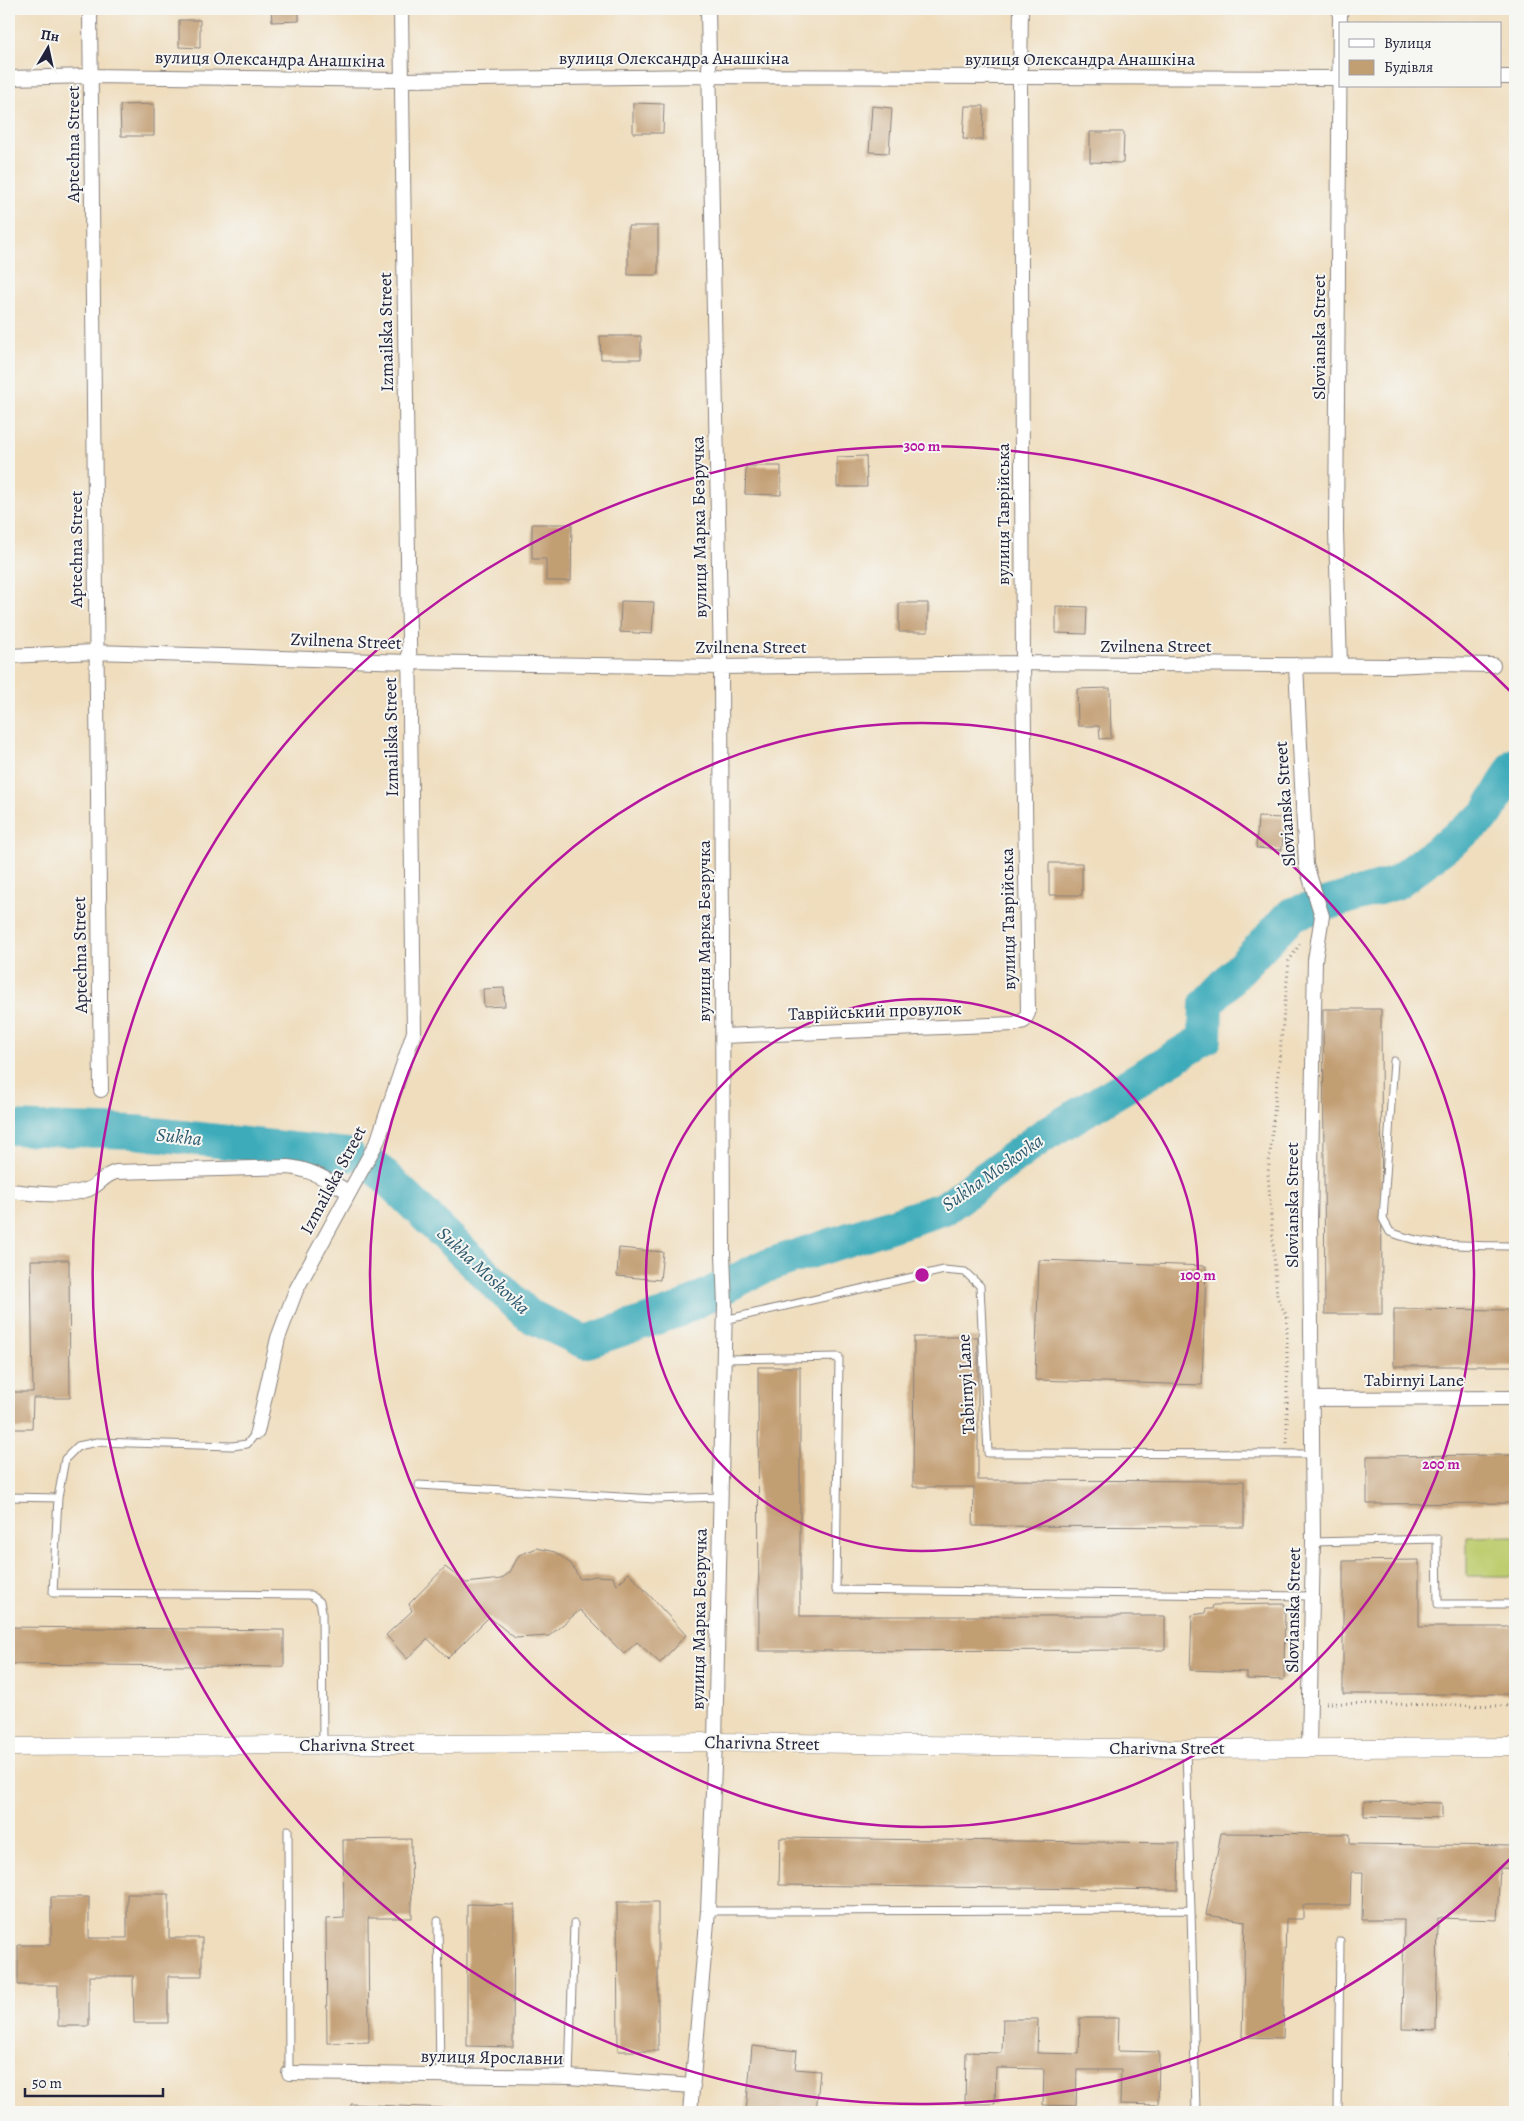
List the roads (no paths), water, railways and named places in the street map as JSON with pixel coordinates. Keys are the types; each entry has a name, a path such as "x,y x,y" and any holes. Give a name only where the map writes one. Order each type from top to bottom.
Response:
{"street":[{"name":"Aptechna Street","path":"90,9 95,652 101,1090"},
{"name":"Izmailska Street","path":"257,1432 278,1338 296,1290 378,1140 414,1032 401,9"},
{"name":"вулиця Марка Безручка","path":"690,2112 708,1912 715,1742 725,1305 723,1254 724,1036 721,667 708,9"},
{"name":"вулиця Таврійська","path":"1021,9 1023,664 1028,1009 1026,1019"},
{"name":"Slovianska Street","path":"1340,9 1340,22"},
{"name":"вулиця Олександра Анашкіна","path":"9,78 91,76 402,80 708,76 1339,78"},
{"path":"1502,77 1515,76"},
{"name":"Slovianska Street","path":"1340,88 1336,531 1340,666"},
{"name":"Zvilnena Street","path":"9,656 95,652 408,662 721,667 1023,664 1493,665"},
{"name":"Slovianska Street","path":"1296,665 1306,865 1322,916 1316,960 1310,1223 1313,1596 1309,1748"},
{"name":"Таврійський провулок","path":"724,1036 1014,1024 1026,1019"},
{"path":"9,1191 76,1193 89,1189 105,1176 116,1172 288,1167 314,1173 349,1192"},
{"name":"Tabirnyi Lane","path":"1312,1399 1515,1398"},
{"name":"Charivna Street","path":"9,1746 715,1742 1186,1749 1515,1747"},
{"name":"вулиця Ярославни","path":"290,2073 569,2077 693,2086"}],"lane":[{"path":"1394,1061 1383,1219 1390,1232 1405,1238 1432,1243 1515,1246"},
{"name":"Tabirnyi Lane","path":"724,1320 944,1270 965,1272 980,1286 988,1453 1313,1454"},
{"path":"724,1359 839,1357 836,1590 1313,1596"},
{"path":"257,1432 247,1444 232,1446 97,1442 78,1446 65,1458 58,1498 53,1593 312,1595 320,1602 322,1612 323,1745"},
{"path":"419,1485 655,1499 721,1496"},
{"path":"9,1498 58,1498"},
{"path":"1313,1542 1437,1539 1438,1604 1515,1604"},
{"path":"1186,1749 1196,2112"},
{"path":"288,1830 290,2073"},
{"path":"708,1912 1191,1910"},
{"path":"438,1921 440,2076"},
{"path":"569,2077 574,1924"},
{"path":"1338,2112 1340,1941"},
{"path":"1515,2053 1515,2112"}],"waterway":[{"name":"Sukha Moskovka","path":"375,1167 528,1315 585,1342 677,1311 763,1267 945,1208 1044,1135 1205,1039 1206,1004 1292,914 1396,883 1486,815 1515,765"},
{"name":"Sukha","path":"9,1128 135,1132 348,1155"}]}
